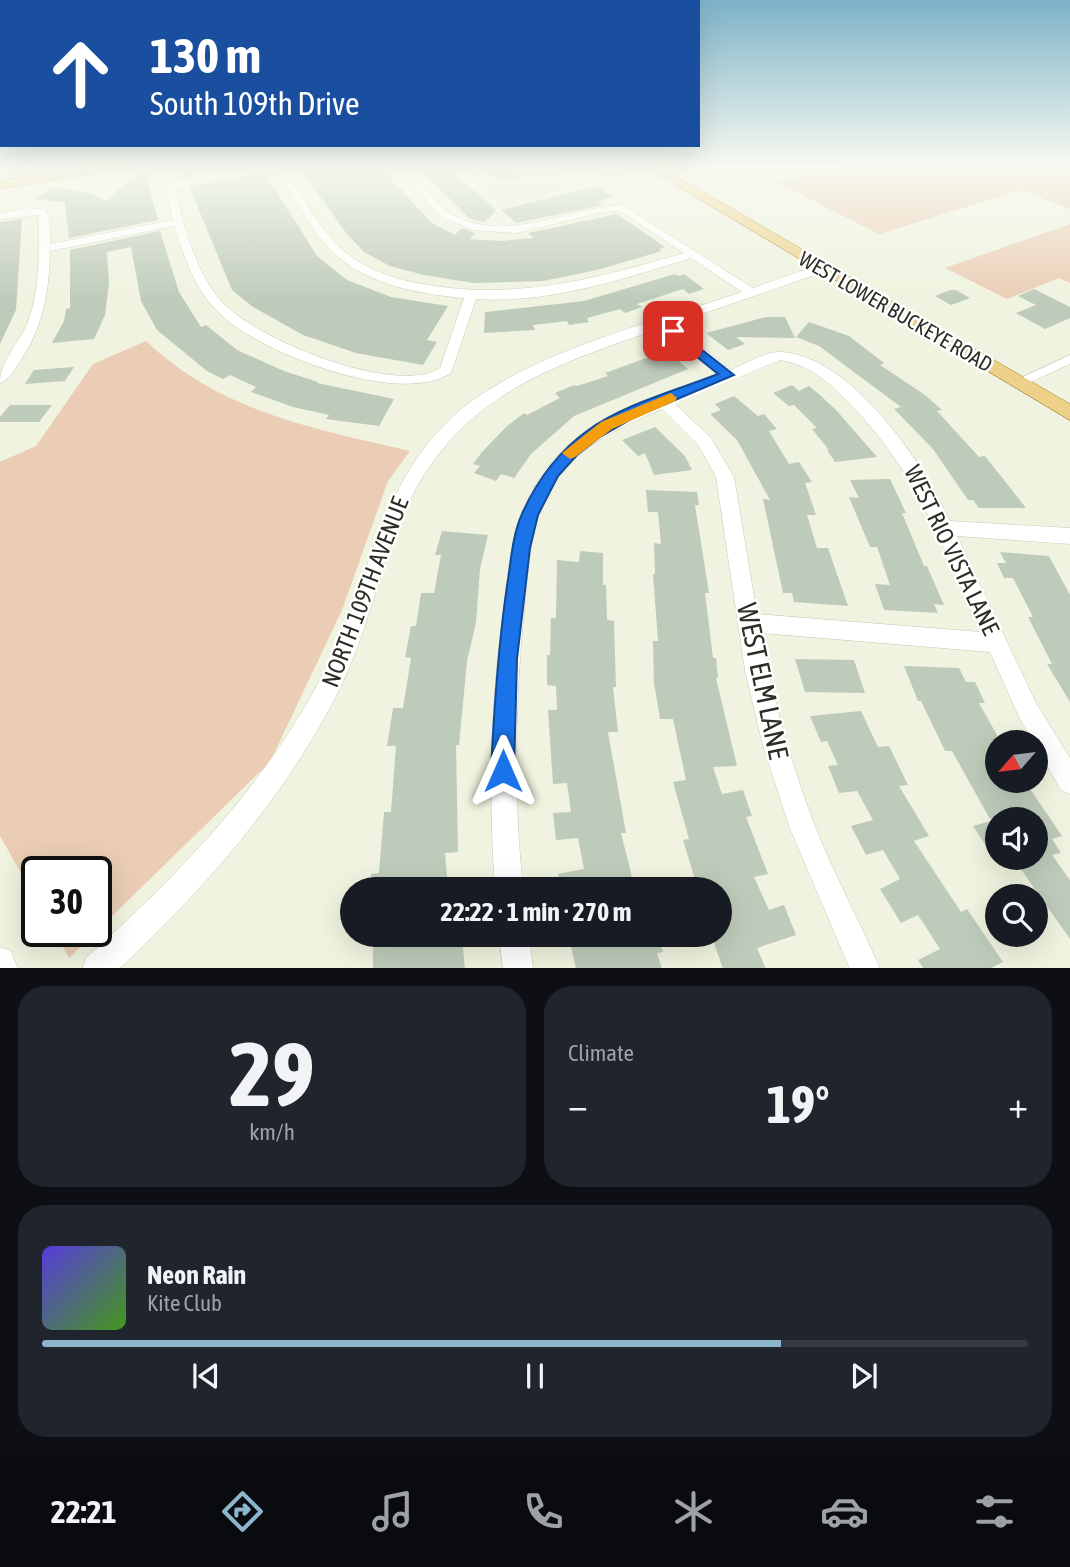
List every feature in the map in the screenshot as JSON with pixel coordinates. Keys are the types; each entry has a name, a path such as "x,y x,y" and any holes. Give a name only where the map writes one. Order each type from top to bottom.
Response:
{"main road":[{"name":"WEST LOWER BUCKEYE ROAD","path":"730,211 1070,413"}],"street":[{"path":"0,216 38,211"},
{"path":"0,378 23,347 39,315 44,294 44,217 39,211"},
{"path":"176,211 206,291 224,312 253,333 294,353 342,368 415,382 434,380 446,370 471,296"},
{"path":"309,211 333,246 351,262 405,285 471,296 511,296 566,290 694,254"},
{"path":"442,211 468,226 516,230 599,211"},
{"path":"629,211 752,293"},
{"path":"44,250 180,222"},
{"name":"NORTH 109TH AVENUE","path":"97,968 210,857 268,786 307,727 331,684 348,644 397,503 418,466 436,443 469,411 518,378 556,360 822,268"},
{"path":"508,877 503,787 507,659 521,548 527,522 543,486 561,461 583,441 607,426 728,375 663,323"},
{"name":"WEST RIO VISTA LANE","path":"728,375 772,358 790,356 808,363 830,380 883,428 914,467 1028,711 1070,781"},
{"path":"1017,383 1070,359"},
{"name":"WEST ELM LANE","path":"663,401 705,442 720,465 730,497 761,694 786,782 820,872 865,968"},
{"path":"944,528 1070,536"},
{"path":"749,623 997,643"},
{"path":"516,947 519,968"},
{"path":"0,962 3,968"}],"shaded area":[{"path":"834,211 953,211 879,234"},
{"path":"1070,224 1070,283 1059,278 1007,299 945,268"},
{"path":"146,341 205,385 237,401 304,425 410,451 388,481 342,610 270,762 112,916 112,856 21,856 21,873 0,836 0,462 36,446 93,364"},
{"path":"63,947 80,947 69,958"}],"building":[{"path":"66,211 156,211 158,220 69,238"},
{"path":"199,211 289,211 317,256 347,280 391,297 448,306 427,340 437,342 423,365 356,353 303,335 253,307 232,290"},
{"path":"331,211 421,211 432,223 455,235 461,228 475,233 470,239 501,241 534,238 528,233 617,214 665,247 659,249 662,251 597,270 543,281 474,283 390,266 364,252"},
{"path":"462,211 495,211 485,222 470,219"},
{"path":"502,211 573,211 516,223"},
{"path":"22,219 16,310 0,344 0,222"},
{"path":"160,231 179,292 201,327 206,325 237,350 284,371 317,383 394,399 379,426 326,419 329,415 293,407 251,392 256,387 230,375 223,379 207,371 157,330 141,301 131,247 107,252 109,283 105,315 94,339 52,343 64,321 66,309 70,308 70,250"},
{"path":"675,274 684,274 704,289 689,294 683,289 637,304 642,307 625,313 620,309 587,318 589,322 569,325 567,321 533,325 535,330 484,333 485,312 584,301"},
{"path":"1034,289 1070,307 1070,318 1045,329 1016,313 1036,305 1018,296"},
{"path":"956,290 970,298 951,305 935,296"},
{"path":"766,317 785,317 795,338 736,337 745,344 728,350 706,333"},
{"path":"809,322 849,336 884,363 880,365 925,395 942,410 937,411 979,457 985,456 1026,508 979,508 973,500 968,500 933,449 894,409 901,407 819,346 796,337"},
{"path":"664,348 688,369 574,416 531,454 514,478 501,474 496,481 474,473 480,466 473,464 482,452 524,413 527,415 560,398 555,393 608,376 605,373 649,357 647,354"},
{"path":"74,367 65,381 25,384 34,370"},
{"path":"792,385 799,391 809,386 820,395 877,457 835,462 812,429 817,428 794,405 789,406 773,393"},
{"path":"734,396 758,416 764,414 777,429 769,431 789,464 799,462 812,482 805,483 816,515 807,515 817,548 828,548 848,606 794,602 792,593 783,593 763,499 770,500 737,440 710,414 721,410 715,404"},
{"path":"10,405 52,405 39,422 0,422 0,417"},
{"path":"655,427 685,456 692,470 654,475 645,453 638,456 622,440"},
{"path":"890,479 906,513 902,513 924,566 927,566 944,605 934,604 938,613 884,610 875,584 890,585 877,547 870,547 849,497 859,498 850,480"},
{"path":"646,490 697,492 699,505 695,505 709,593 705,593 713,658 716,658 716,678 737,766 713,767 722,794 743,790 752,816 746,817 768,874 754,877 769,910 784,905 796,935 757,948 766,968 723,968 715,947 732,947 732,877 694,877 683,840 689,839 673,782 686,780 673,719 660,719 654,683 653,641 658,641 653,574 654,543 661,544 658,512 648,512"},
{"path":"442,531 488,535 480,569 476,623 467,661 459,745 456,745 458,852 445,853 447,877 371,877 371,874 379,873 384,812 391,812 396,746 387,746 393,708 403,708 411,658 405,657 411,626 416,626 421,593 434,593 441,555 435,555"},
{"path":"580,551 603,553 607,620 614,621 616,687 613,687 618,732 608,732 626,833 621,833 632,877 559,877 558,874 584,869 578,838 556,840 553,813 571,812 567,783 553,784 548,710 557,710 556,686 547,685 547,655 550,655 551,618 556,618 557,560 579,562"},
{"path":"1000,552 1049,556 1070,595 1070,702 1047,664 1052,664 1028,617 1033,617 1013,578 1004,578 997,563 1006,563"},
{"path":"795,659 854,660 865,693 805,692"},
{"path":"904,666 959,668 966,682 975,682 985,703 979,703 994,730 985,730 985,793 1033,793 1042,807 985,807 985,810 952,751 945,751 921,701 918,701"},
{"path":"861,711 878,747 889,746 908,785 899,786 929,836 914,841 961,912 967,909 985,936 985,947 993,947 1003,962 991,968 923,968 918,960 940,949 918,915 901,923 880,889 900,879 883,850 866,855 851,826 873,820 857,791 839,793 828,766 838,765 827,741 821,742 810,716"},
{"path":"1048,815 1062,836 1052,839 1061,853 1052,855 1070,880 1070,939 1048,908 1048,884 1031,884 1021,870 1048,870"},
{"path":"985,823 985,844 973,826"},
{"path":"373,947 463,947 465,968 373,968"},
{"path":"571,947 662,947 663,952 657,953 662,968 576,968"}],"slow traffic":[{"path":"570,453 607,426 671,398"}],"route":[{"path":"503,771 507,659 521,548 535,501 561,461 594,433 630,414 728,375 673,331"}]}
